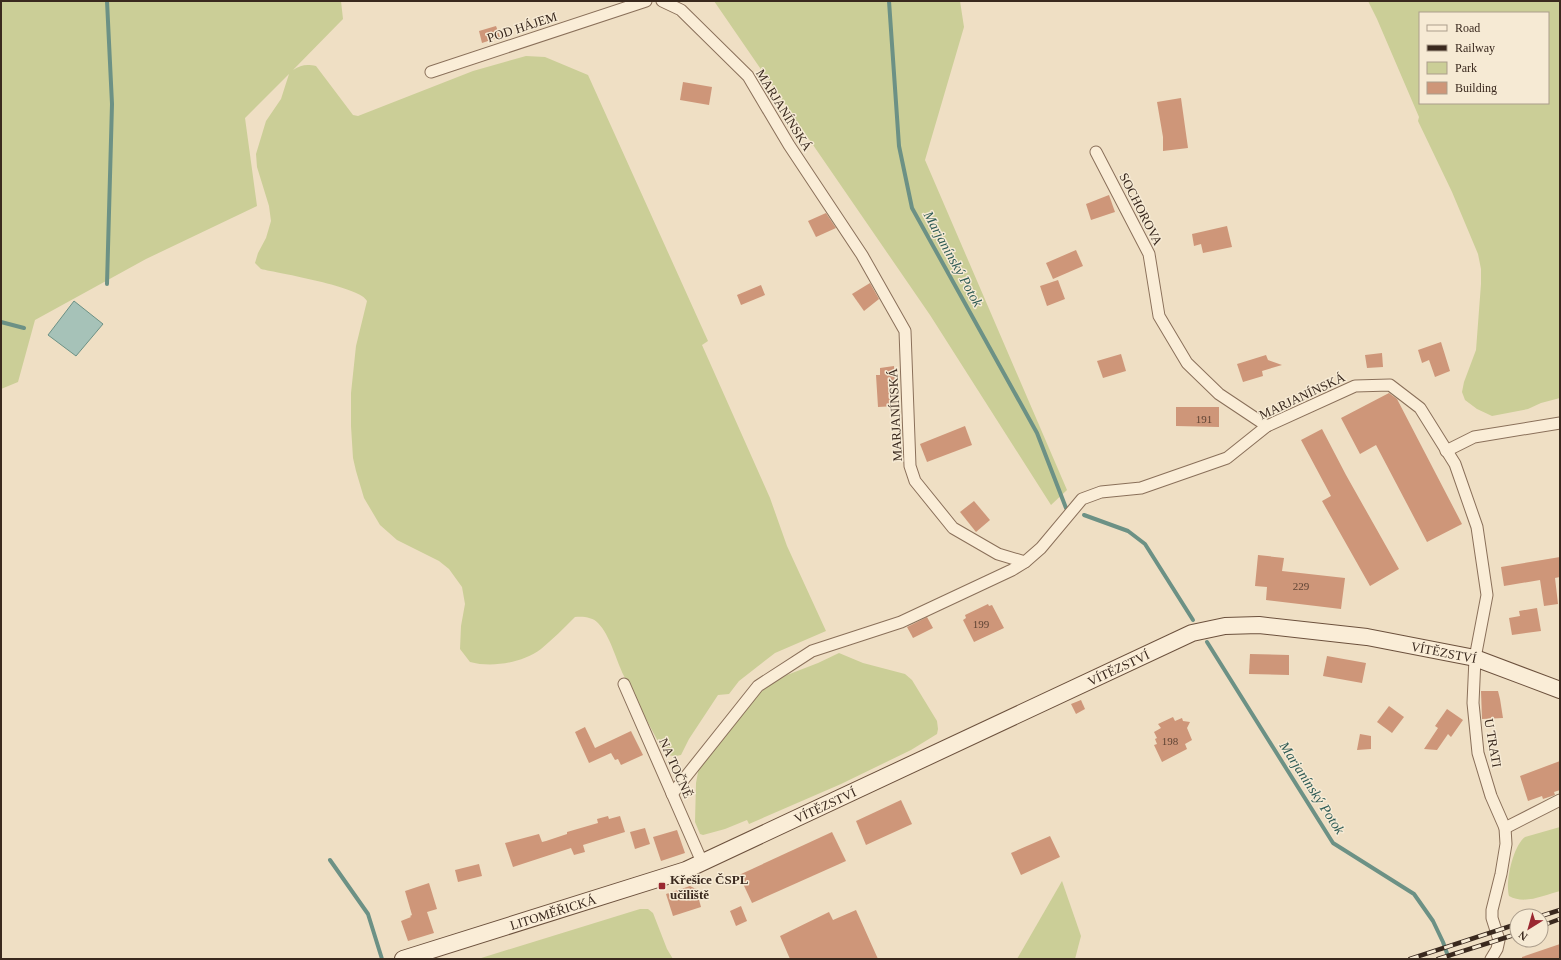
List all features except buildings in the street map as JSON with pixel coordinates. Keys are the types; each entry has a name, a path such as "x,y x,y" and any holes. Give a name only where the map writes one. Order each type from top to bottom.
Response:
{"main road":[{"name":"VÍTĚZSTVÍ","path":"702,862 1192,633 1225,626 1259,625 1367,638 1475,658 1558,688"},
{"name":"LITOMĚŘICKÁ","path":"403,959 679,872 702,862"}],"street":[{"name":"POD HÁJEM","path":"431,72 646,1"},
{"name":"MARJANÍNSKÁ","path":"662,1 681,10 748,76 789,145 862,255 905,331 910,466 915,481 953,528 998,554 1025,562 1041,548 1082,499 1101,492 1141,488 1227,458 1267,426 1355,386 1390,385 1420,408 1455,464 1477,527 1487,595 1475,658"},
{"name":"SOCHOROVA","path":"1096,152 1149,254 1159,316 1187,363 1219,394 1267,426"},
{"path":"1446,450 1474,437 1560,423"},
{"path":"672,794 758,686 764,682 812,651 901,622 1012,570 1025,562"},
{"name":"U TRATI","path":"1475,658 1473,703 1478,754 1491,796 1505,828 1506,844 1501,874 1492,910 1492,918 1499,940 1497,949 1491,959"},
{"name":"NA TOČNĚ","path":"624,684 702,862"},
{"path":"1505,828 1560,800"}],"green space":[{"path":"1,1 341,1 343,19 293,70 304,65 316,66 353,115 358,116 473,71 526,56 545,57 588,75 708,341 702,345 770,498 787,546 826,631 775,653 739,681 729,694 718,695 689,739 681,755 676,756 664,753 621,670 606,634 593,619 575,617 541,649 525,658 497,664 479,664 470,662 460,649 461,626 465,604 462,587 449,569 439,561 397,540 380,525 364,498 356,471 353,458 351,393 356,346 367,301 362,296 351,291 318,281 261,269 255,263 258,253 266,238 271,221 269,206 257,167 256,154 266,121 281,99 289,74 245,118 257,206 146,259 35,320 18,382 1,389"},
{"path":"714,1 960,1 964,27 925,160 1067,490 1051,505 930,315"},
{"path":"1368,1 1560,1 1560,398 1541,403 1528,409 1492,416 1477,409 1465,400 1462,392 1464,382 1476,350 1481,269 1478,254 1452,192 1418,121 1419,117"},
{"path":"839,653 863,663 905,674 912,680 937,721 937,734 911,750 841,784 749,824 747,820 725,829 703,835 700,834 695,822 696,783 699,767 753,698 770,685 787,675"},
{"path":"1560,827 1560,891 1541,897 1521,900 1509,896 1508,882 1511,865 1517,848 1521,842 1525,837"},
{"path":"1062,881 1081,936 1075,959 1017,959"},
{"path":"640,909 648,909 653,913 667,949 673,959 478,959"}],"water":[{"path":"74,301 103,324 76,356 48,335"}],"waterway":[{"path":"107,1 112,104 107,284"},
{"name":"Marjanínský Potok","path":"889,1 899,146 912,208 1037,433 1066,508"},
{"path":"1,322 24,328"},
{"name":"Marjanínský Potok","path":"1084,515 1128,531 1145,544 1193,620"},
{"name":"Marjanínský Potok","path":"1207,642 1333,843 1414,894 1433,921 1449,959"},
{"path":"330,860 368,914 382,959"}],"railway":[{"path":"1549,913 1560,910"},
{"path":"1549,923 1560,919"},
{"path":"1410,959 1509,927"},
{"path":"1438,959 1509,937"}],"place":[{"name":"Křešice ČSPL učiliště","path":"662,886"}]}
